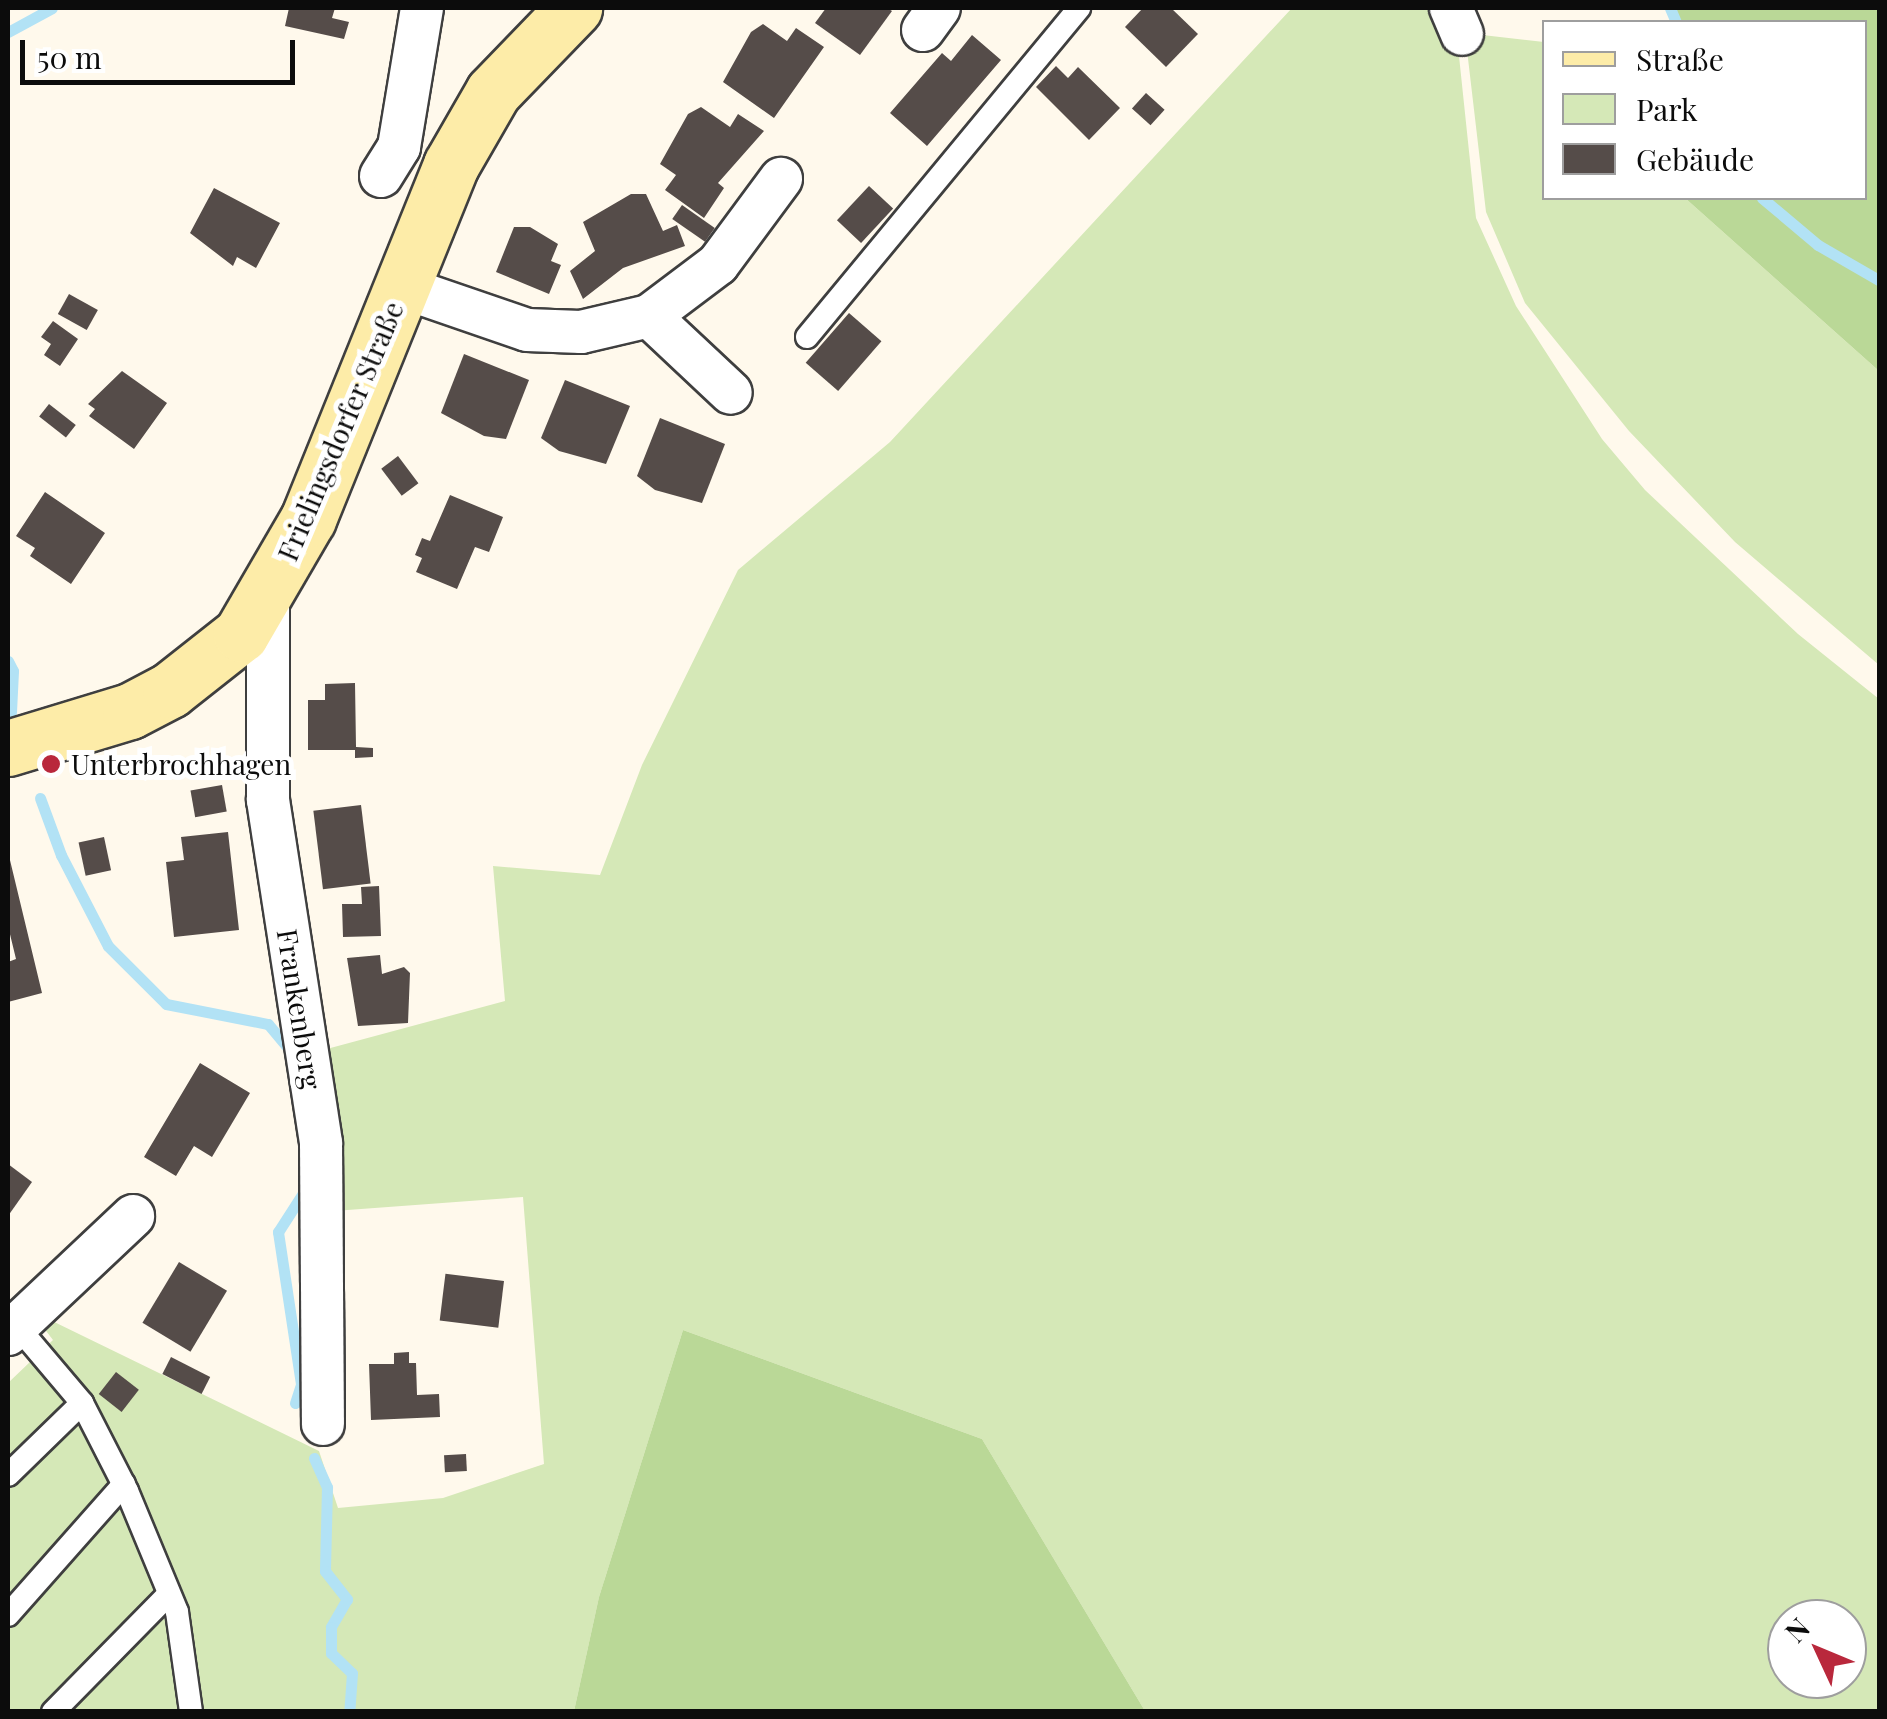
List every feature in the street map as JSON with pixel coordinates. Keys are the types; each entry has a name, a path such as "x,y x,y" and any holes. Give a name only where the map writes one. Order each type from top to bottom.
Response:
{"main road":[{"name":"Frielingsdorfer Straße","path":"8,748 130,711 170,690 241,634 268,595 308,519 451,165 493,92 574,8"}],"street":[{"path":"380,176 398,147 422,8"},
{"path":"402,286 526,330 582,332 648,316 718,264 781,178"},
{"path":"648,316 731,393"},
{"name":"Frankenberg","path":"268,595 268,800 321,1144 323,1424"},
{"path":"11,1326 134,1216"}],"lane":[{"path":"807,337 1079,8"},
{"path":"11,1326 82,1403 124,1484 170,1594 192,1712"},
{"path":"8,1474 82,1403"},
{"path":"8,1616 124,1484"},
{"path":"53,1712 170,1594"}],"green space":[{"path":"1292,8 1443,8 1457,37 1476,218 1516,306 1602,439 1645,490 1798,634 1879,699 1879,1711 1145,1711 982,1439 683,1330 599,1597 574,1711 8,1712 8,1383 53,1340 40,1323 44,1317 319,1451 338,1508 443,1498 544,1464 523,1197 334,1211 323,1050 505,1001 493,866 600,875 642,765 738,570 890,442"},
{"path":"1670,8 1879,8 1879,371 1687,200 1867,200 1867,20 1673,20"},
{"path":"1465,33 1542,42 1542,200 1687,200 1879,371 1879,665 1735,542 1629,431 1525,303 1486,212"},
{"path":"683,1330 982,1439 1145,1711 574,1711 599,1597"}],"building":[{"path":"289,8 335,8 332,18 349,22 344,39 285,26"},
{"path":"826,8 892,11 860,55 815,23"},
{"path":"1143,8 1171,8 1198,34 1166,67 1125,27"},
{"path":"763,24 787,41 796,28 824,47 774,118 723,82 751,32"},
{"path":"972,35 1001,60 927,146 890,113 942,53 951,61"},
{"path":"1056,66 1068,78 1078,67 1120,108 1089,140 1036,87"},
{"path":"1146,93 1165,110 1151,125 1132,109"},
{"path":"701,107 730,127 738,114 764,131 718,183 724,188 704,218 665,190 676,175 660,164 688,114"},
{"path":"869,186 893,209 861,243 837,220"},
{"path":"214,188 280,223 256,268 237,257 233,266 190,233"},
{"path":"631,194 646,194 663,231 677,225 685,246 623,268 583,299 570,271 595,251 583,222"},
{"path":"682,205 715,228 705,242 672,219"},
{"path":"514,227 530,227 558,244 551,261 561,265 549,294 496,272"},
{"path":"69,294 98,310 87,330 58,314"},
{"path":"849,313 881,341 838,391 806,363"},
{"path":"53,321 78,339 60,366 44,355 51,344 41,337"},
{"path":"464,354 529,380 506,439 484,436 441,413"},
{"path":"122,371 167,403 134,449 89,416 95,409 88,404"},
{"path":"565,380 630,406 606,464 559,451 541,438"},
{"path":"49,404 76,425 66,438 39,417"},
{"path":"660,418 725,444 702,503 655,490 637,476"},
{"path":"398,456 418,483 402,496 381,469"},
{"path":"45,492 105,533 71,584 30,556 35,548 16,536"},
{"path":"450,495 503,517 489,552 475,547 457,589 416,572 422,558 415,555 422,538 430,541"},
{"path":"355,683 356,747 373,748 373,757 355,758 355,750 308,750 308,700 325,700 325,684"},
{"path":"222,785 227,812 195,817 190,791"},
{"path":"361,805 371,883 323,889 313,811"},
{"path":"228,832 239,930 174,937 166,862 184,860 181,837"},
{"path":"104,837 111,870 86,876 79,842"},
{"path":"9,856 42,993 8,1002 8,962 16,959 8,926"},
{"path":"379,886 381,936 343,937 342,904 362,904 361,887"},
{"path":"380,955 382,974 404,967 410,973 408,1023 358,1026 347,958"},
{"path":"200,1063 250,1093 212,1157 194,1146 176,1176 144,1157"},
{"path":"8,1164 32,1182 8,1216"},
{"path":"179,1262 227,1291 190,1352 142,1323"},
{"path":"445,1274 504,1281 498,1328 440,1320"},
{"path":"409,1352 409,1363 416,1363 417,1395 439,1394 440,1417 371,1420 369,1364 394,1364 394,1353"},
{"path":"171,1357 210,1377 202,1394 162,1374"},
{"path":"116,1372 139,1390 122,1412 99,1394"},
{"path":"466,1454 467,1471 445,1472 444,1455"}],"waterway":[{"path":"8,32 52,8"},
{"path":"1670,8 1675,20"},
{"path":"1764,200 1818,245 1880,281"},
{"path":"8,661 13,671 11,712"},
{"path":"40,798 61,855 108,946 166,1004 268,1024 292,1053"},
{"path":"295,1403 301,1384 278,1232 305,1190"},
{"path":"314,1458 327,1487 325,1571 347,1599 331,1627 331,1653 352,1673 349,1712"}],"place":[{"name":"Unterbrochhagen","path":"51,764"}]}
